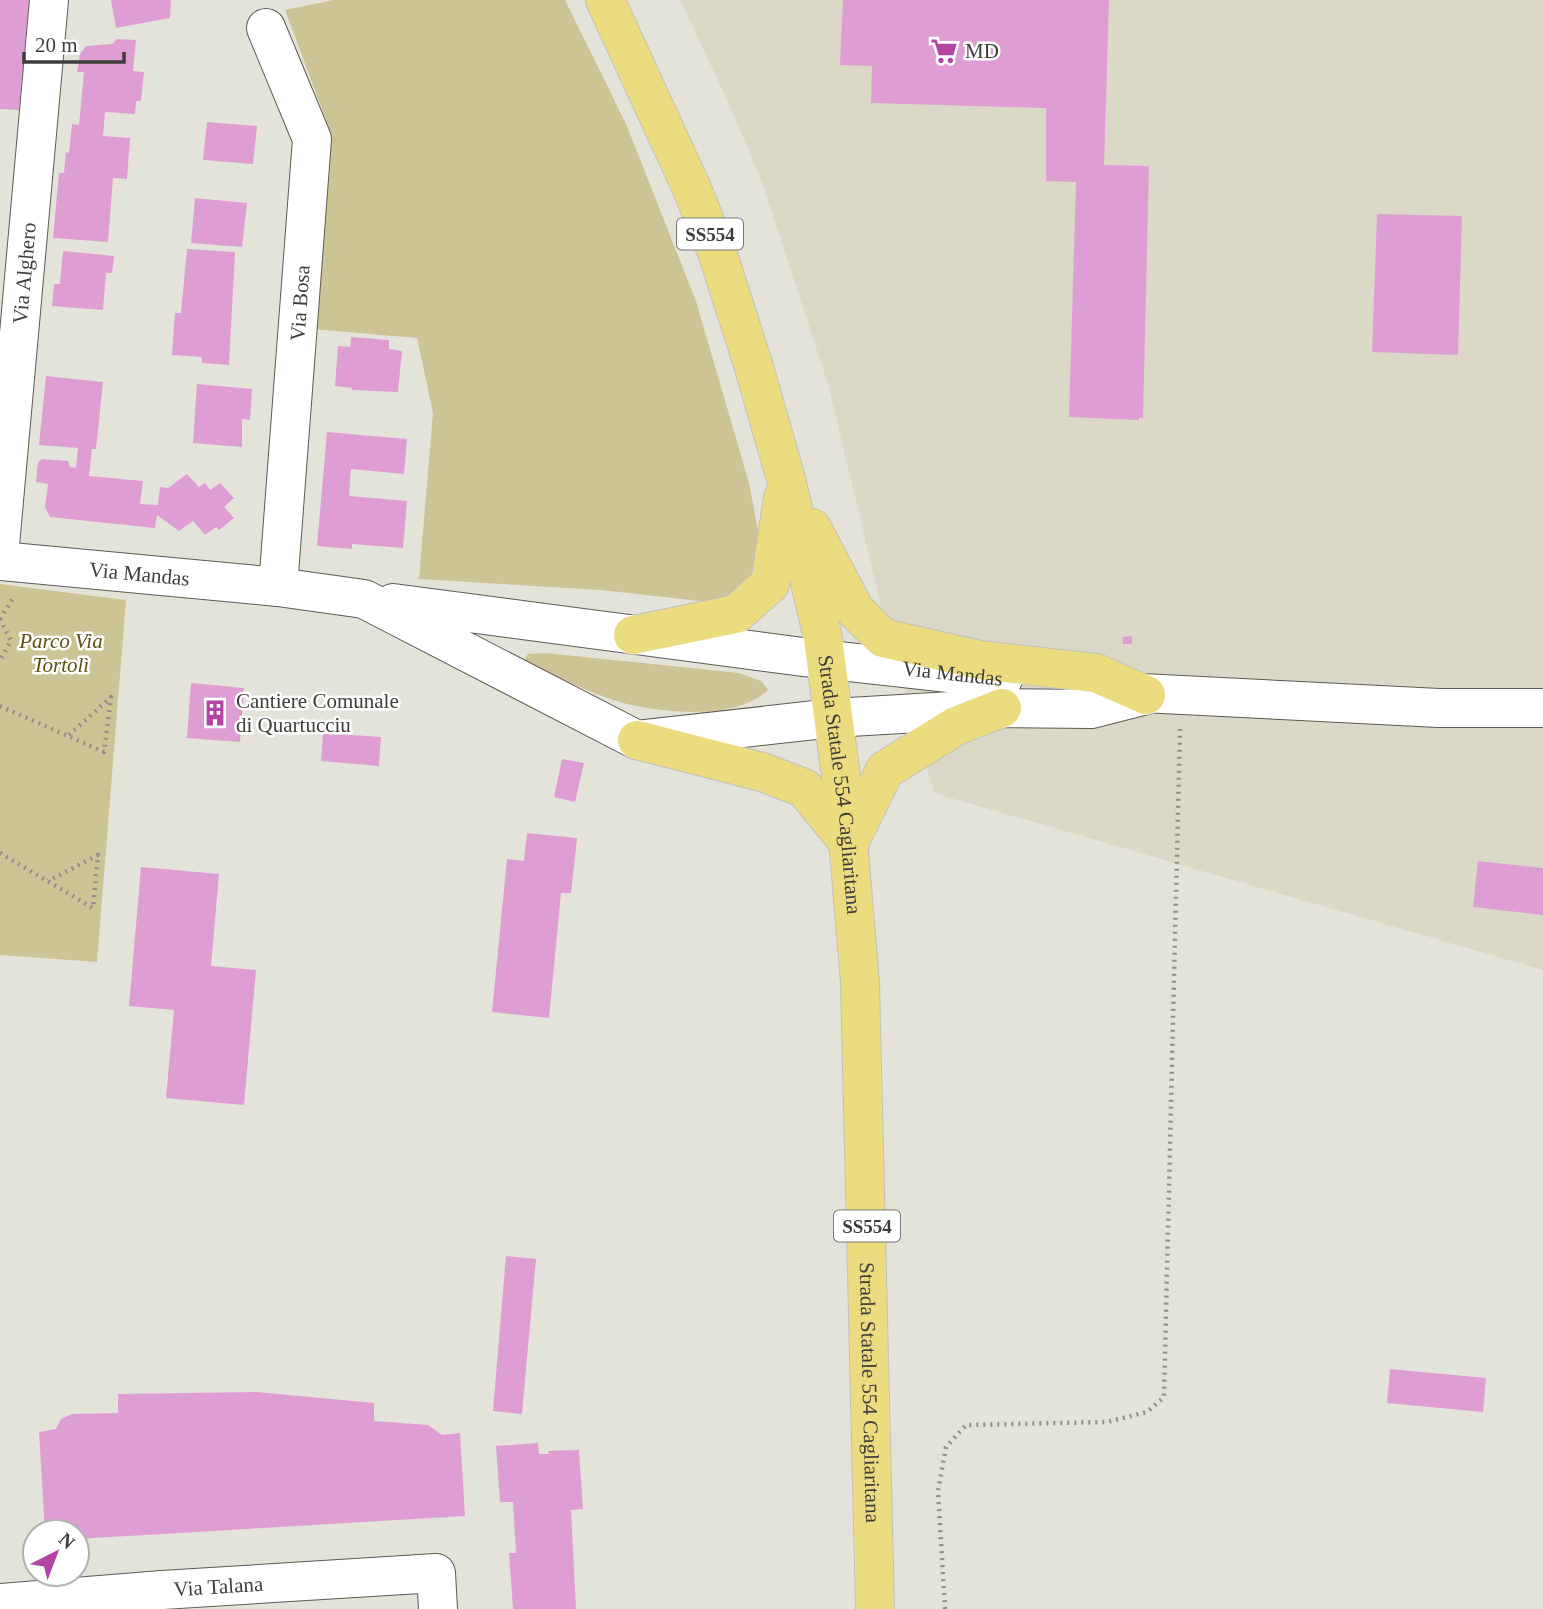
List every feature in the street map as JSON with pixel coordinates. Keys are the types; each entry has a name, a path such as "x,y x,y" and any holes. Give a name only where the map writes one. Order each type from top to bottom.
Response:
{"main road":[{"name":"Strada Statale 554 Cagliaritana","path":"605,0 688,179 717,251 786,479 823,638 849,843 860,982 875,1609"},
{"path":"633,635 736,614 770,584 786,479"},
{"path":"786,479 855,610 883,638 980,660 1096,673 1164,696"},
{"path":"637,740 762,772 804,788 849,843 885,770 956,726 1002,708"}],"street":[{"name":"Via Alghero","path":"0,545 48,0"},
{"name":"Via Bosa","path":"265,28 312,139 278,587"},
{"name":"Via Mandas","path":"0,561 278,587 825,659 1164,696 1439,708 1543,708"},
{"path":"364,599 637,740 833,718 1002,708 1091,709 1164,696"},
{"name":"Via Talana","path":"0,1603 437,1591"}],"path":[{"path":"0,619 11,641 0,660"},
{"path":"945,1609 938,1491 946,1447 966,1425 1107,1422 1147,1412 1164,1397 1164,696"},
{"path":"0,706 104,752 111,697 69,735"},
{"path":"0,853 93,908 97,855 48,881"}],"shaded area":[{"path":"680,0 1543,0 1543,970 934,793 884,618 828,384 763,185 729,104"}],"green space":[{"path":"333,0 565,0 626,124 696,301 749,483 762,552 751,576 727,604 601,590 419,579 433,413 417,338 312,329 332,136 285,10"},
{"name":"Parco Via Tortolì","path":"0,584 126,600 97,962 0,955"},
{"path":"546,653 739,673 761,681 768,690 738,707 719,710 699,712 640,707 573,684 524,660 528,654"}],"building":[{"path":"0,0 29,0 19,110 0,109"},
{"path":"111,0 171,0 170,18 116,28"},
{"path":"843,0 1109,0 1104,165 1149,166 1143,418 1069,417 1076,182 1046,181 1046,108 871,103 872,66 840,65"},
{"path":"117,39 136,40 133,71 144,72 141,101 136,101 135,114 105,112 103,136 130,138 127,179 113,178 108,242 53,238 59,173 64,173 72,124 79,125 84,72 77,72 80,54 86,46 112,44"},
{"path":"207,122 257,126 253,164 203,160"},
{"path":"195,198 247,203 242,247 191,243"},
{"path":"1377,214 1462,216 1458,355 1372,352"},
{"path":"187,249 235,252 229,365 202,363 202,357 172,355 175,313 181,313"},
{"path":"63,251 114,256 112,273 106,273 103,310 52,306 54,284 60,284"},
{"path":"351,337 389,340 389,349 402,351 398,392 352,390 335,386 338,346 350,347"},
{"path":"46,376 103,382 96,449 92,449 89,476 143,481 140,504 158,505 160,487 168,488 187,474 199,487 205,483 210,490 220,483 234,498 224,507 234,518 219,530 216,527 205,535 193,521 179,531 157,515 155,528 50,517 45,507 48,484 36,482 38,462 42,459 68,461 70,467 76,468 78,448 39,445"},
{"path":"197,384 252,389 250,420 242,419 242,447 193,443"},
{"path":"327,432 407,439 404,474 351,469 349,496 407,501 403,548 352,544 352,549 317,546"},
{"path":"1132,636 1132,644 1123,644 1123,637"},
{"name":"Cantiere Comunale di Quartucciu","path":"191,683 244,688 240,742 187,738"},
{"path":"323,733 381,737 379,766 321,761"},
{"path":"562,759 584,763 575,802 554,797"},
{"path":"527,833 577,838 571,893 561,893 549,1018 492,1012 507,859 524,861"},
{"path":"1478,861 1543,868 1543,915 1473,907"},
{"path":"141,867 219,874 211,966 256,970 244,1105 166,1098 174,1010 129,1006"},
{"path":"506,1256 536,1259 522,1414 493,1411"},
{"path":"1390,1369 1486,1378 1483,1412 1387,1403"},
{"path":"257,1392 374,1403 374,1421 428,1425 442,1435 460,1433 465,1516 91,1538 91,1518 44,1518 39,1432 56,1429 61,1419 72,1414 118,1413 118,1394"},
{"path":"538,1443 539,1454 579,1450 583,1509 571,1510 576,1609 513,1609 509,1553 516,1553 513,1502 500,1502 496,1446"}],"place":[{"name":"MD","path":"944,51"},
{"name":"Cantiere Comunale di Quartucciu","path":"215,713"}]}
